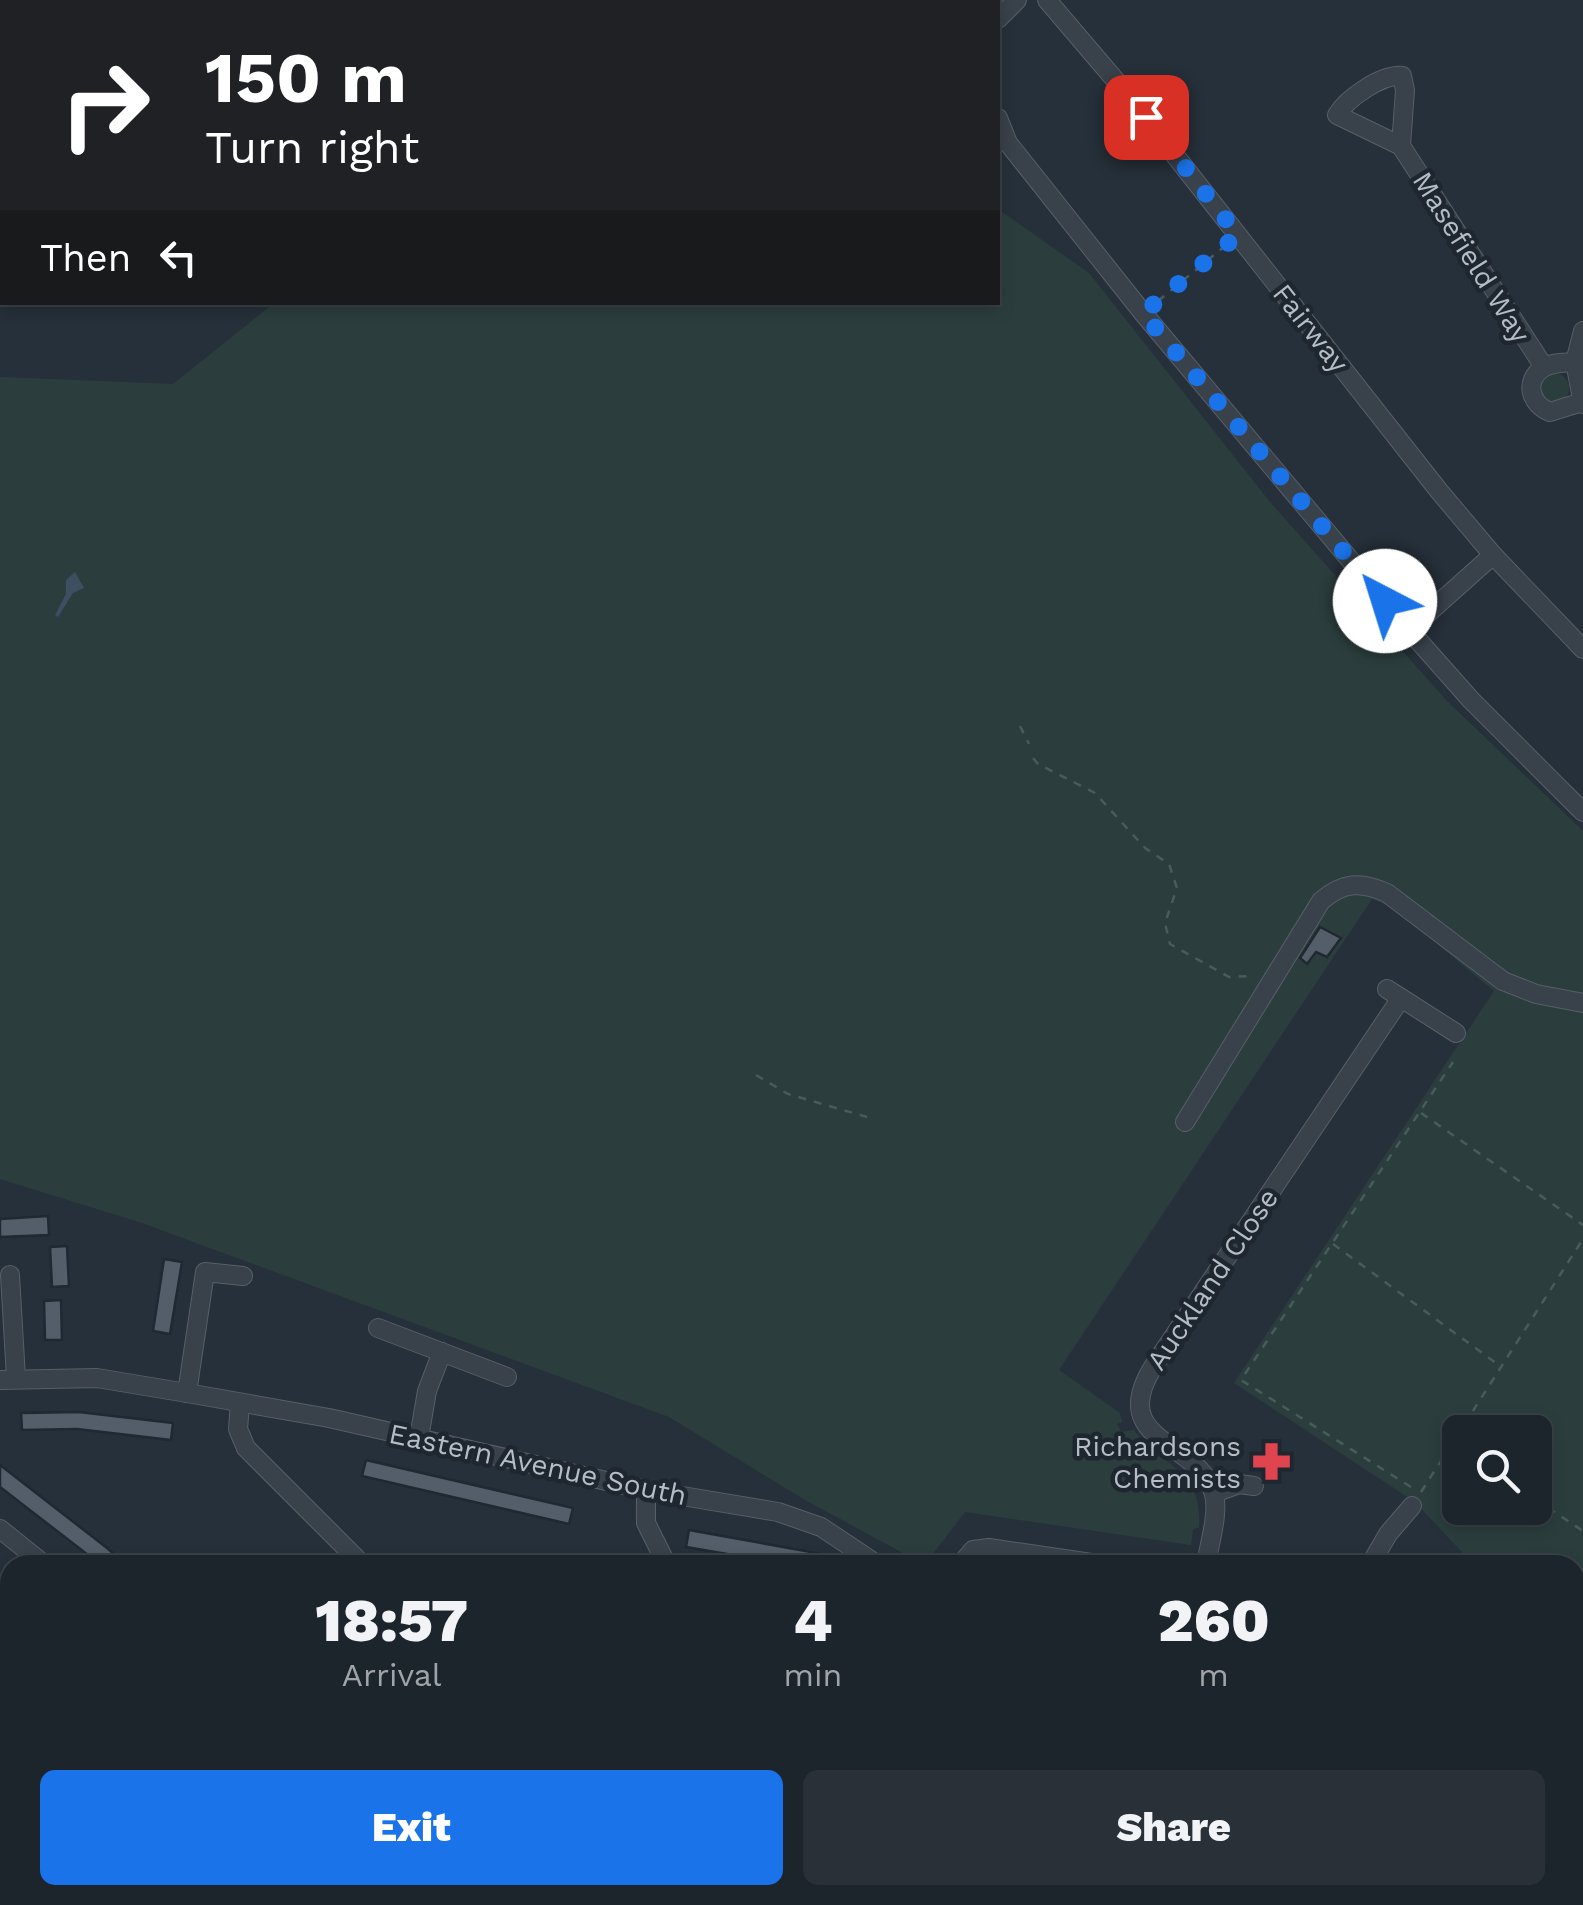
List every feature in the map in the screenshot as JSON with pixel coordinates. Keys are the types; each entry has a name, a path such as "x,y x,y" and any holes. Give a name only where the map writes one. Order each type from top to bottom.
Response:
{"street":[{"name":"Fairway","path":"1046,0 1122,88 1493,554 1583,649"},
{"name":"Masefield Way","path":"1402,146 1406,90 1402,76 1392,75 1343,105 1337,115 1402,146 1544,367"},
{"path":"1000,128 1143,313 1409,630 1471,700 1583,812"},
{"name":"Masefield Way","path":"1574,362 1544,367 1535,376 1531,388 1539,406 1556,412 1582,403 1574,362 1580,337"},
{"path":"1409,630 1493,554"},
{"path":"1186,1122 1322,901 1344,886 1371,886 1387,893 1518,989 1583,1003"},
{"name":"Auckland Close","path":"1214,1493 1198,1468 1150,1430 1141,1411 1142,1388 1152,1367 1401,998 1456,1032"},
{"path":"187,1393 204,1272 243,1276"},
{"path":"8,1379 10,1275"},
{"path":"378,1328 506,1376"},
{"path":"419,1438 427,1391 442,1352"},
{"name":"Eastern Avenue South","path":"8,1379 98,1378 419,1438 646,1490 778,1512 821,1528 863,1555"},
{"path":"240,1403 238,1430 246,1448 353,1555"},
{"path":"1208,1555 1214,1493 1239,1484 1254,1486"},
{"path":"646,1490 646,1523 662,1555"},
{"path":"1376,1555 1412,1506"},
{"path":"0,1529 32,1555"},
{"path":"967,1555 990,1548 1038,1555"}],"path":[{"path":"1143,313 1238,235"},
{"path":"1020,726 1029,744"},
{"path":"1033,758 1095,794 1145,848 1170,864 1178,888 1165,923 1170,944 1228,978 1256,975"},
{"path":"1442,1459 1420,1493 1241,1380 1453,1062"},
{"path":"756,1075 788,1094 867,1117"},
{"path":"1420,1112 1583,1225"},
{"path":"1471,1415 1583,1239"},
{"path":"1332,1244 1502,1367"},
{"path":"1552,1510 1583,1531"}],"green space":[{"path":"1000,210 1089,273 1270,502 1447,701 1583,831 1583,1555 1465,1555 1415,1502 1234,1383 1494,991 1394,908 1372,899 1059,1370 1120,1413 1122,1422 1117,1424 1121,1432 1134,1430 1188,1481 1199,1508 1199,1527 1193,1530 1191,1545 965,1512 932,1555 907,1555 805,1500 669,1417 142,1223 0,1179 0,377 173,384 272,305 1000,305"},
{"path":"1554,373 1564,378 1569,388 1564,398 1554,403 1544,398 1539,388 1544,378"}],"water":[{"path":"75,572 84,588 73,593 58,617 55,615 66,594 66,580"}],"building":[{"path":"1320,927 1341,938 1327,957 1316,952 1307,964 1300,958"},
{"path":"48,1216 49,1235 0,1237 0,1219"},
{"path":"67,1246 69,1286 52,1287 50,1247"},
{"path":"164,1259 182,1262 170,1334 153,1331"},
{"path":"61,1300 62,1340 45,1340 44,1301"},
{"path":"79,1412 173,1423 171,1440 77,1429 22,1430 21,1413"},
{"path":"366,1460 573,1508 569,1524 362,1476"},
{"path":"0,1465 115,1555 88,1555 0,1487"},
{"path":"689,1530 827,1555 733,1555 686,1547"}],"place":[{"name":"Richardsons Chemists","path":"1271,1462"}],"route":[{"path":"1146,117 1238,235 1143,313 1385,601"}]}
